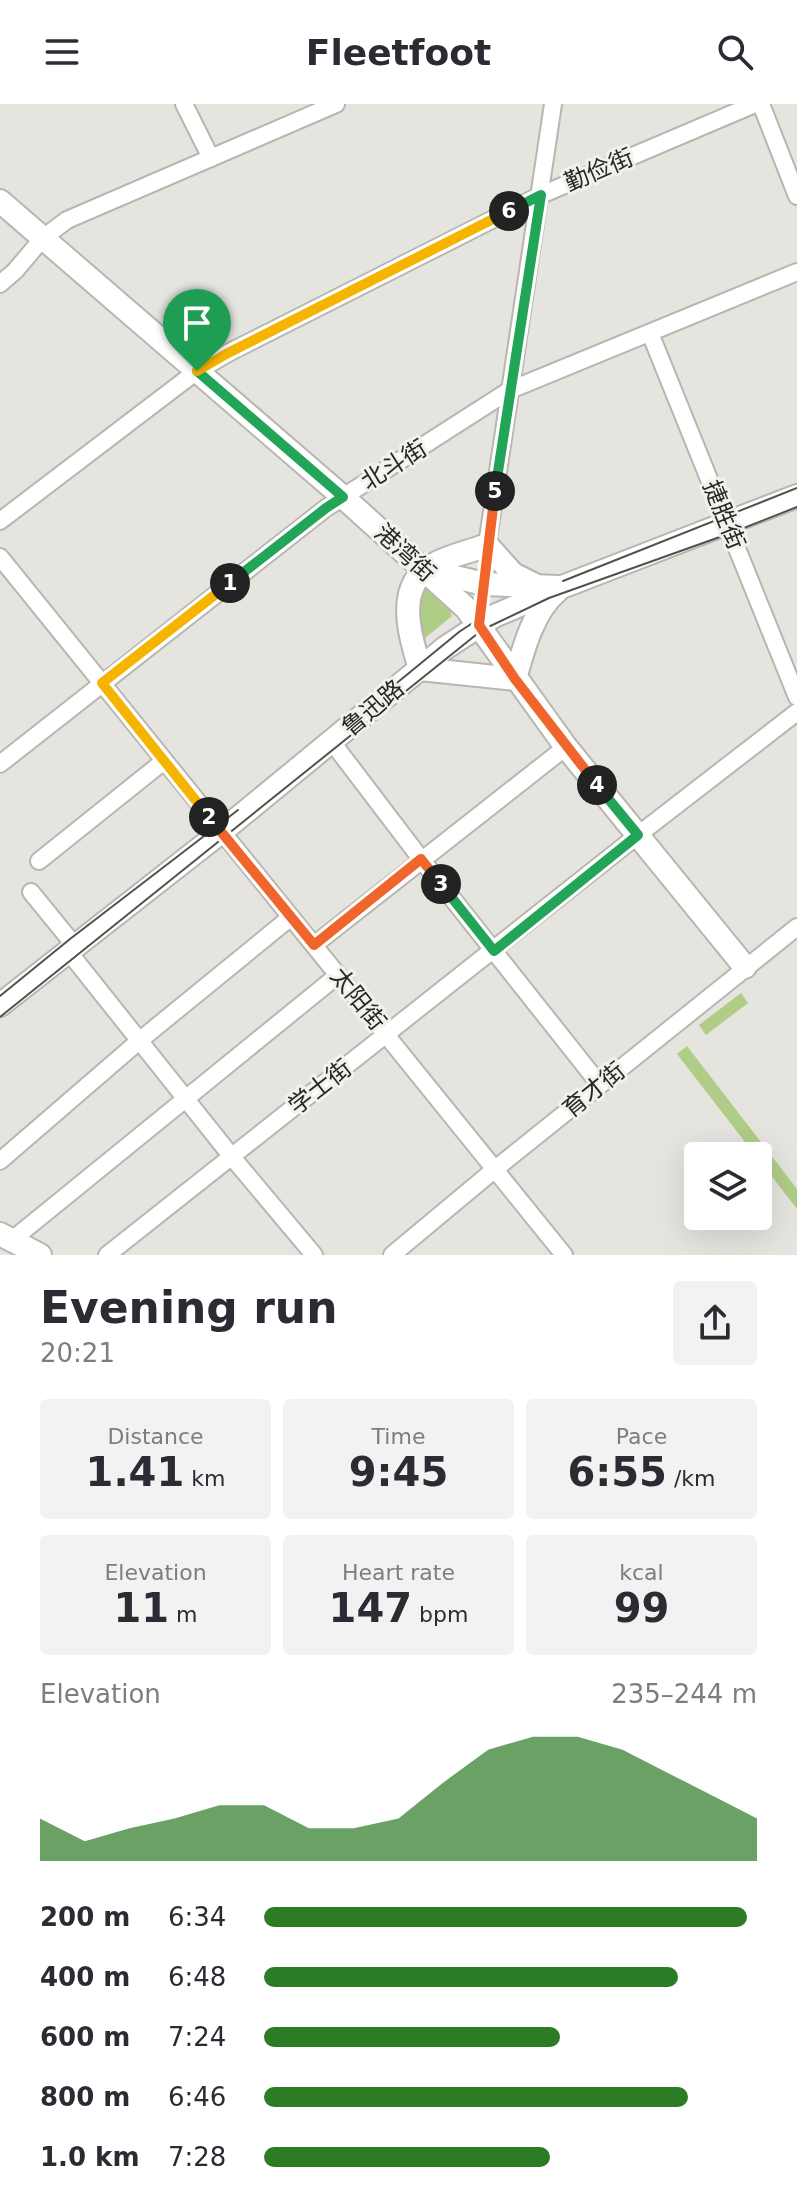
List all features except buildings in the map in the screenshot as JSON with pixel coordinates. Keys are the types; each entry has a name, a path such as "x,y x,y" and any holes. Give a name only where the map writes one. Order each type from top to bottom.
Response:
{"main road":[{"name":"港湾街","path":"0,201 343,497 425,570 472,617 566,747 745,967"},
{"name":"鲁迅路","path":"0,1005 332,742 445,648 472,617 562,587 797,496"},
{"path":"487,545 444,559 415,580 408,600 410,635 420,669 515,679 540,612 549,598 562,587"},
{"path":"472,617 487,545"},
{"path":"487,545 513,574 538,586"},
{"path":"425,570 480,583 562,587"},
{"path":"6,1237 40,1255"}],"street":[{"path":"184,104 211,158"},
{"path":"0,284 43,238 67,220 336,104"},
{"path":"487,545 553,104"},
{"path":"758,104 797,196"},
{"name":"勤俭街","path":"0,521 197,371 228,353 541,195 758,104"},
{"name":"北斗街","path":"0,764 326,508 510,390 797,272"},
{"name":"捷胜街","path":"650,333 797,697"},
{"name":"太阳街","path":"0,557 564,1255"},
{"name":"学士街","path":"107,1255 797,712"},
{"path":"332,742 600,1085"},
{"path":"314,945 566,747"},
{"path":"39,861 164,761"},
{"path":"31,892 139,1041 314,1255"},
{"path":"0,1161 139,1041 291,917"},
{"name":"育才街","path":"392,1255 797,927"},
{"path":"6,1237 186,1099 338,975"}],"green space":[{"path":"425,588 452,616 419,643 415,633 421,591"},
{"path":"741,993 748,1003 706,1035 699,1025"},
{"path":"687,1046 761,1142 745,1142 677,1054"},
{"path":"772,1156 797,1189 797,1209 772,1177"}],"tram line":[{"path":"563,581 797,488"},
{"path":"0,1017 482,630 549,598 797,507"},
{"path":"348,723 459,632 486,614"},
{"path":"0,996 238,810"}],"route":[{"path":"541,195 487,545 479,625 566,747 638,835 494,951 421,859 314,945 102,683 343,497 197,371 541,195"}]}
